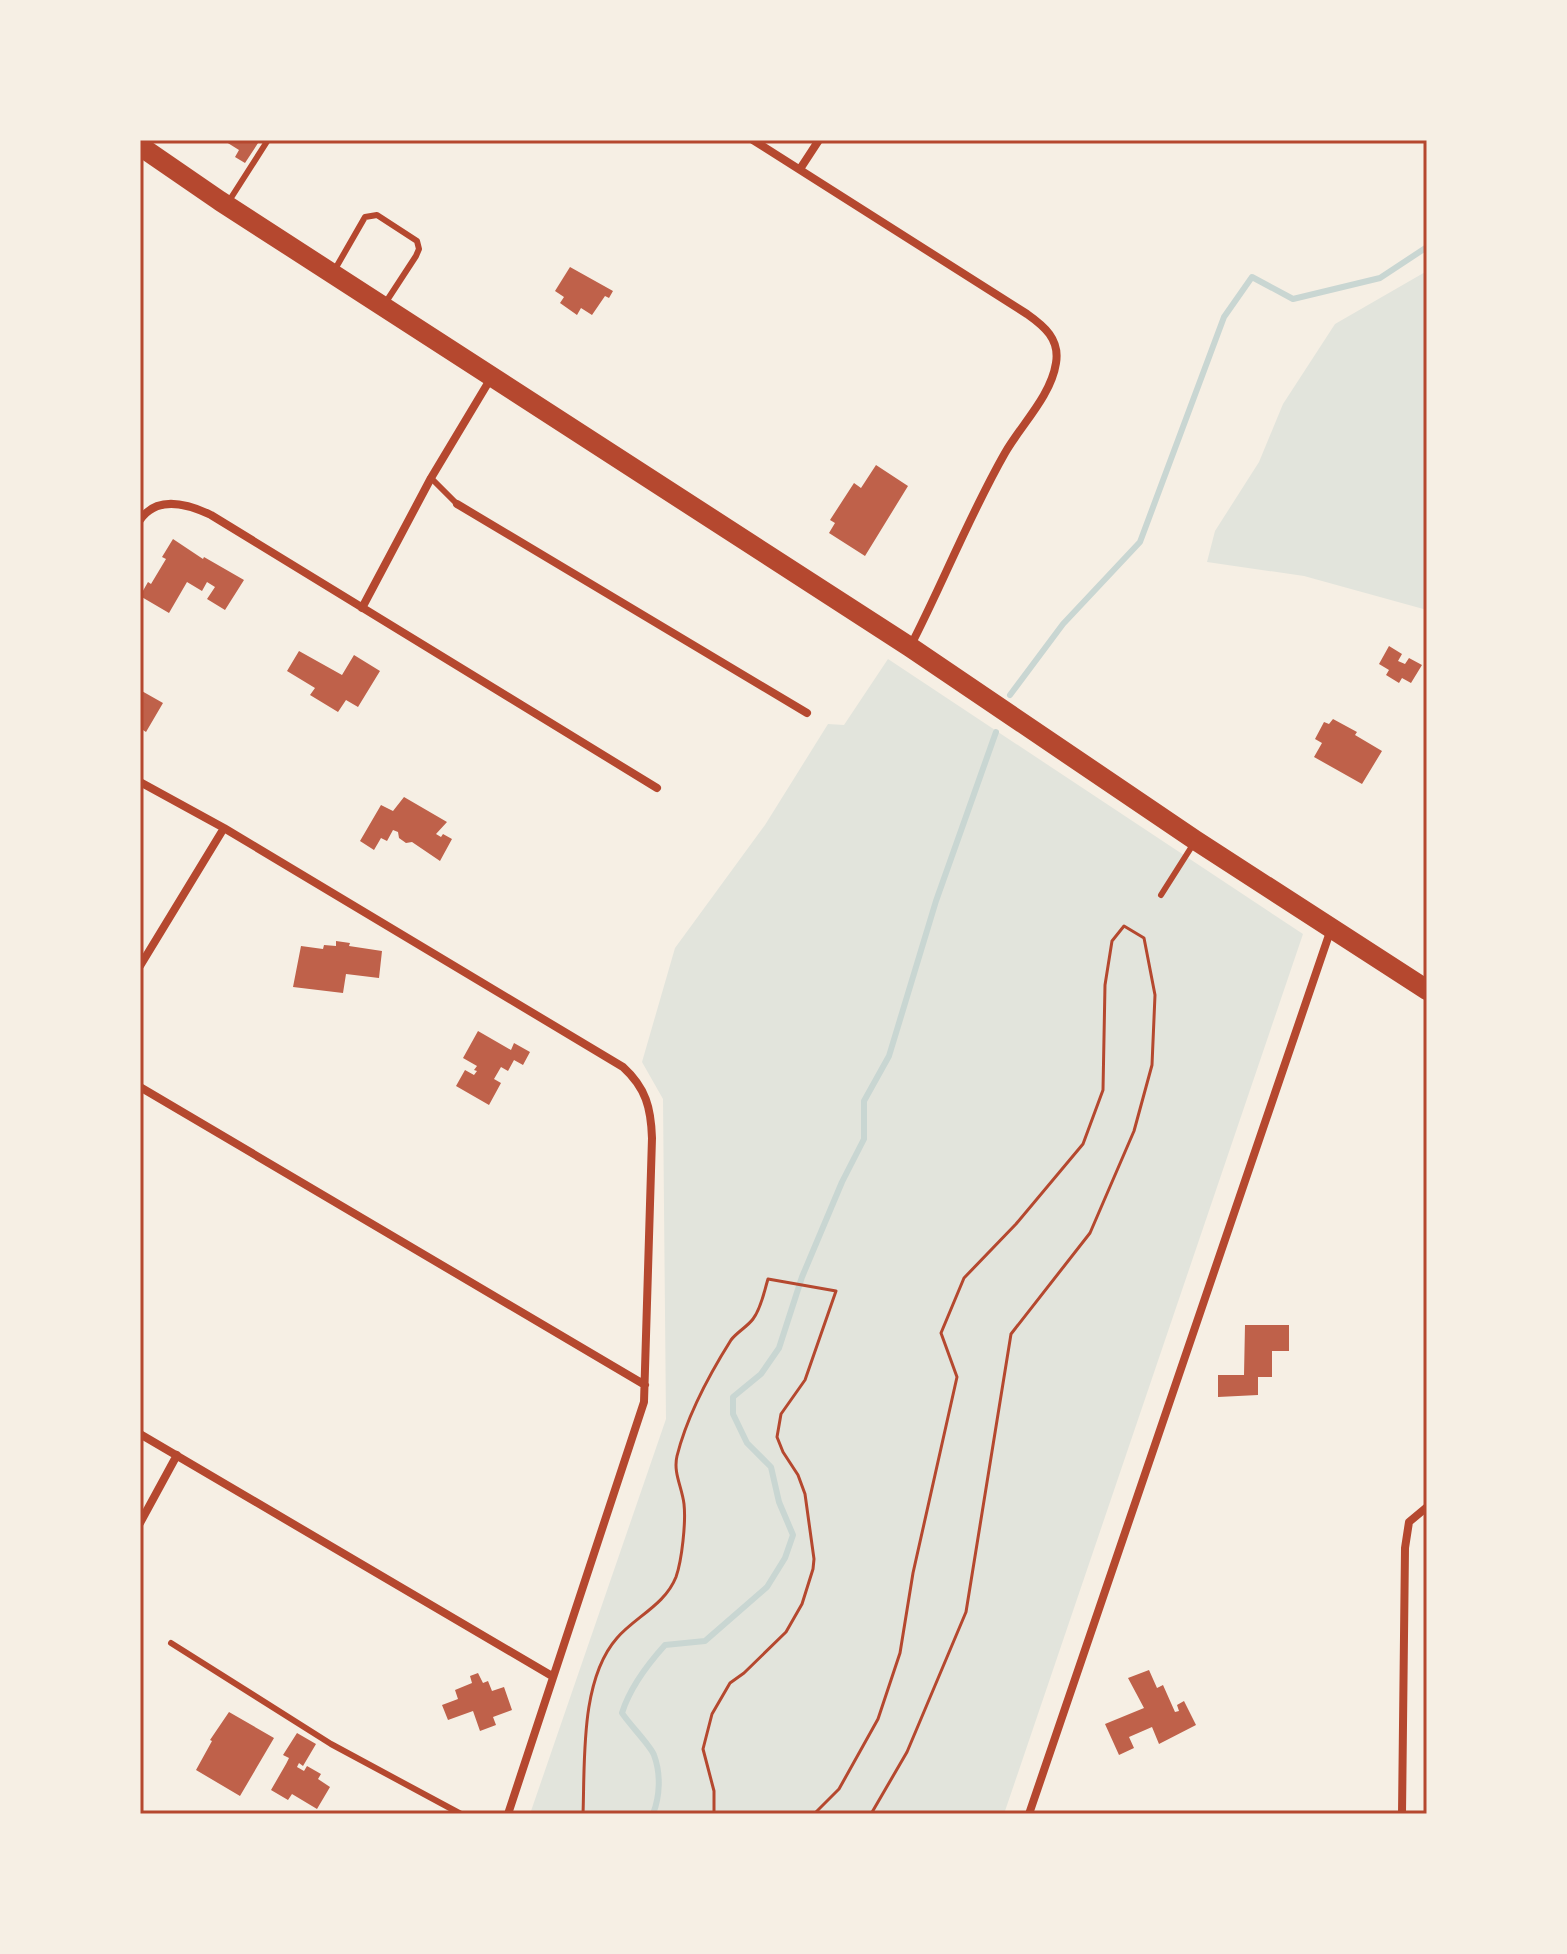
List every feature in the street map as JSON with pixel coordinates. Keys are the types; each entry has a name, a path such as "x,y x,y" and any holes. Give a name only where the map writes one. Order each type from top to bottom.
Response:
{"highway":[{"path":"140,146 332,275 910,647 1195,840 1427,990"}],"street":[{"path":"753,140 1044,326 1052,336 1057,361 1052,379 1005,453 910,647"},
{"path":"800,169 819,140"},
{"path":"362,608 431,478 491,378"},
{"path":"140,520 155,507 179,503 193,506 657,788"},
{"path":"457,504 807,713"},
{"path":"140,782 224,828 623,1067 646,1094 652,1138 645,1385 639,1421 508,1814"},
{"path":"140,966 224,828"},
{"path":"1029,1814 1331,929"},
{"path":"140,1087 645,1385"},
{"path":"140,1434 552,1676"},
{"path":"140,1523 177,1455"},
{"path":"1402,1814 1405,1548 1409,1522 1427,1507"}],"lane":[{"path":"227,206 268,140"},
{"path":"332,275 365,217 377,215 417,241 419,249 383,307"},
{"path":"431,478 457,504"},
{"path":"1161,895 1195,840"},
{"path":"171,1643 331,1744 461,1814"}],"path":[{"path":"814,1814 839,1789 878,1719 900,1653 913,1573 957,1377 941,1333 964,1278 1016,1224 1083,1144 1103,1090 1105,985 1112,941 1124,926 1144,938 1155,995 1152,1065 1134,1131 1090,1233 1011,1334 966,1612 907,1752 871,1814"},
{"path":"583,1814 588,1706 595,1679 616,1638 648,1612 677,1576 684,1524 684,1503 675,1468 678,1455 693,1409 733,1337 752,1320 768,1279 836,1291 805,1380 781,1414 777,1437 805,1494 813,1569 802,1604 786,1632 730,1683 712,1714 703,1749 714,1791 714,1814"}],"shaded area":[{"path":"1427,271 1427,610 1304,576 1207,562 1215,531 1259,462 1283,404 1335,324"},
{"path":"888,659 1303,934 1004,1814 530,1814 666,1419 663,1099 642,1062 675,948 765,825 828,724 844,725"}],"building":[{"path":"223,140 260,140 245,163 235,157 239,150"},
{"path":"570,267 613,291 609,298 605,296 592,315 581,308 577,315 560,303 564,297 555,291"},
{"path":"876,465 908,486 865,556 829,533 835,523 830,520 854,483 861,488"},
{"path":"173,539 244,580 225,610 207,599 215,587 207,582 202,591 187,582 169,613 140,596 166,559 162,557"},
{"path":"1389,646 1402,654 1398,661 1405,664 1409,658 1422,665 1411,683 1402,678 1399,683 1386,675 1389,670 1379,664"},
{"path":"299,651 342,675 354,655 380,671 358,707 346,700 338,712 310,695 315,688 287,671"},
{"path":"140,690 163,703 146,732 140,728"},
{"path":"1333,719 1382,751 1362,784 1314,757 1322,743 1315,739 1324,722 1329,724"},
{"path":"404,797 447,822 436,834 452,839 440,861 412,842 406,843 393,830 387,841 381,838 374,850 360,841 381,805 393,811"},
{"path":"336,941 382,951 379,978 346,974 343,993 293,987 301,946 323,949 324,945 336,946"},
{"path":"478,1031 511,1050 514,1043 530,1052 523,1065 514,1060 508,1071 501,1067 494,1079 501,1083 489,1105 456,1086 465,1070 474,1075 477,1071 474,1070 477,1066 463,1058"},
{"path":"1245,1325 1289,1325 1289,1351 1272,1351 1272,1377 1258,1377 1258,1395 1218,1397 1218,1375 1244,1375"},
{"path":"1149,1670 1157,1688 1163,1685 1175,1712 1179,1711 1177,1705 1184,1701 1196,1725 1159,1744 1152,1727 1129,1737 1134,1748 1119,1755 1105,1724 1144,1708 1128,1678"},
{"path":"478,1673 483,1683 488,1681 492,1691 504,1687 512,1710 493,1717 496,1725 480,1731 473,1711 448,1720 442,1705 458,1699 455,1690 472,1683 470,1676"},
{"path":"229,1712 274,1738 240,1796 196,1770 210,1740"},
{"path":"297,1733 316,1744 303,1766 299,1763 297,1767 304,1771 307,1766 321,1774 318,1779 330,1787 317,1809 292,1794 288,1800 271,1790 289,1758 283,1755"}],"waterway":[{"path":"1010,695 1063,624 1140,542 1224,317 1252,277 1293,299 1380,278 1427,247"},
{"path":"653,1814 659,1785 654,1755 622,1713 640,1677 665,1645 705,1641 767,1587 785,1558 793,1535 779,1502 771,1467 747,1443 733,1414 733,1397 761,1374 779,1348 802,1277 842,1182 864,1139 864,1101 889,1056 936,901 996,732"}]}
